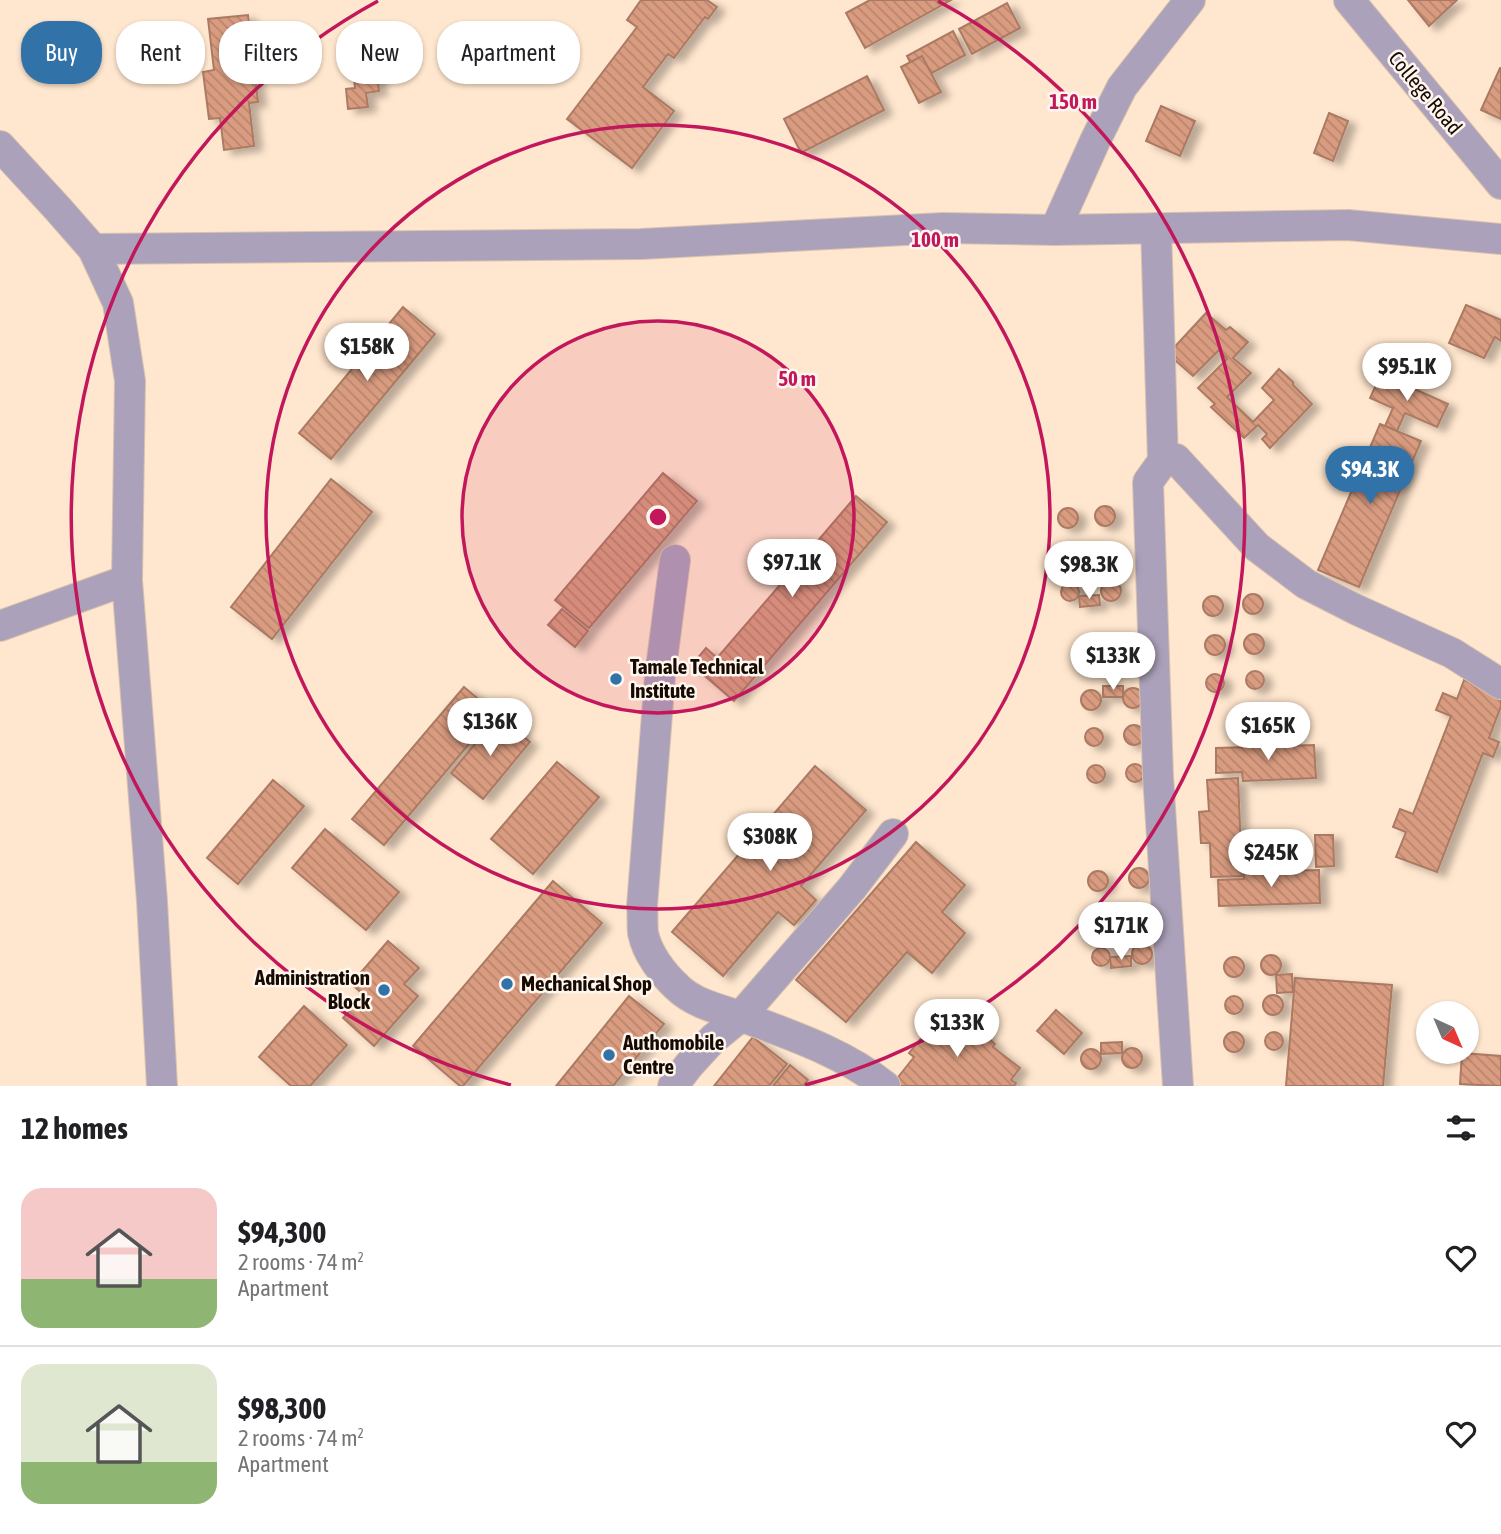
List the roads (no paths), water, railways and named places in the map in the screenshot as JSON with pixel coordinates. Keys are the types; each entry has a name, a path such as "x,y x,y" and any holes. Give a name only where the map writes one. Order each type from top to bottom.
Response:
{"street":[{"path":"1055,230 1122,87 1190,0"},
{"name":"College Road","path":"1349,0 1501,184"},
{"path":"0,146 93,249 118,303 130,381 127,580 152,901 162,1086"},
{"path":"93,249 641,244 943,228 1055,230 1348,225 1501,239"},
{"path":"1156,228 1163,461 1148,482 1158,776 1178,1086"},
{"path":"1163,461 1176,459 1257,547 1306,584 1452,653 1501,684"},
{"path":"675,560 660,676 642,906 643,932 649,950 661,970 678,989 701,1003 827,1050 867,1072 884,1086"},
{"path":"0,626 127,580"},
{"path":"673,1086 713,1038 740,1017 852,888 893,834"}],"place":[{"name":"Tamale Technical Institute","path":"616,679"},
{"name":"Mechanical Shop","path":"507,984"},
{"name":"Administration Block","path":"384,990"},
{"name":"Authomobile Centre","path":"609,1055"}]}
